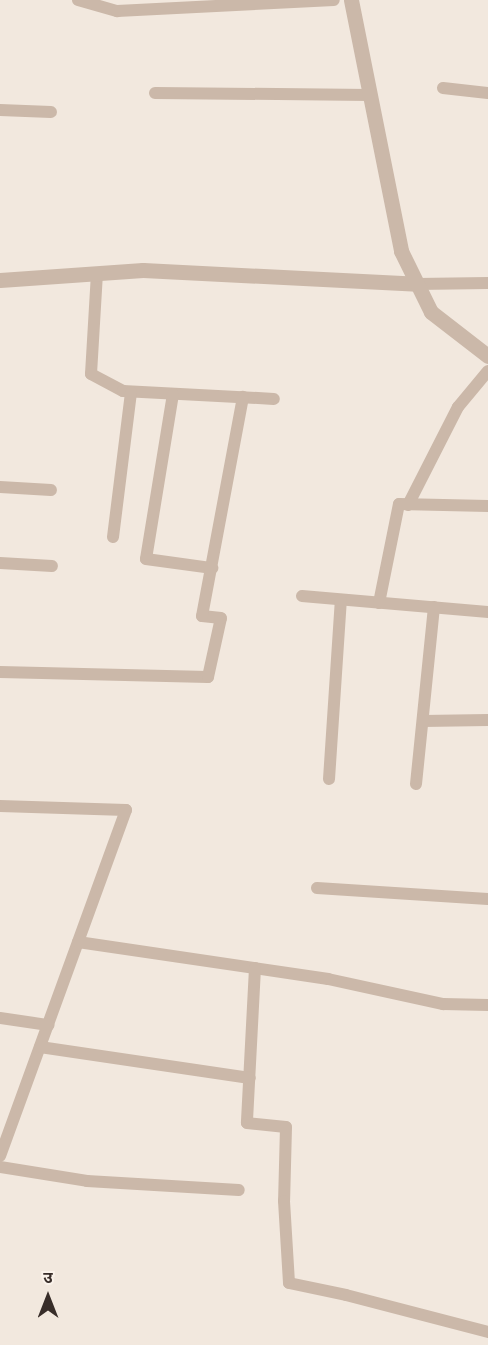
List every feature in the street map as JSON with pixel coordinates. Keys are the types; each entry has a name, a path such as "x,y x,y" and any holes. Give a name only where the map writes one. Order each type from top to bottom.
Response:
{"street":[{"path":"351,0 400,251 431,312 488,356"},
{"path":"0,280 143,270 417,284"}],"lane":[{"path":"78,0 117,11 333,0"},
{"path":"443,87 488,93"},
{"path":"155,93 370,94"},
{"path":"0,110 51,112"},
{"path":"97,273 91,374 123,391 274,399"},
{"path":"417,284 488,283"},
{"path":"408,505 458,407 488,371"},
{"path":"113,537 131,392"},
{"path":"173,394 146,559 212,568"},
{"path":"0,672 208,677 221,618 202,616 243,397"},
{"path":"0,487 51,490"},
{"path":"380,603 399,504 488,506"},
{"path":"0,563 52,566"},
{"path":"302,596 488,612"},
{"path":"329,779 341,600"},
{"path":"416,784 434,607"},
{"path":"423,720 488,720"},
{"path":"0,806 126,810 0,1155"},
{"path":"316,888 488,899"},
{"path":"78,942 328,979 443,1004 488,1005"},
{"path":"255,968 247,1123 286,1127 284,1201 289,1283 346,1295 488,1332"},
{"path":"0,1018 48,1025"},
{"path":"40,1047 250,1077"},
{"path":"0,1167 87,1181 239,1190"}]}
